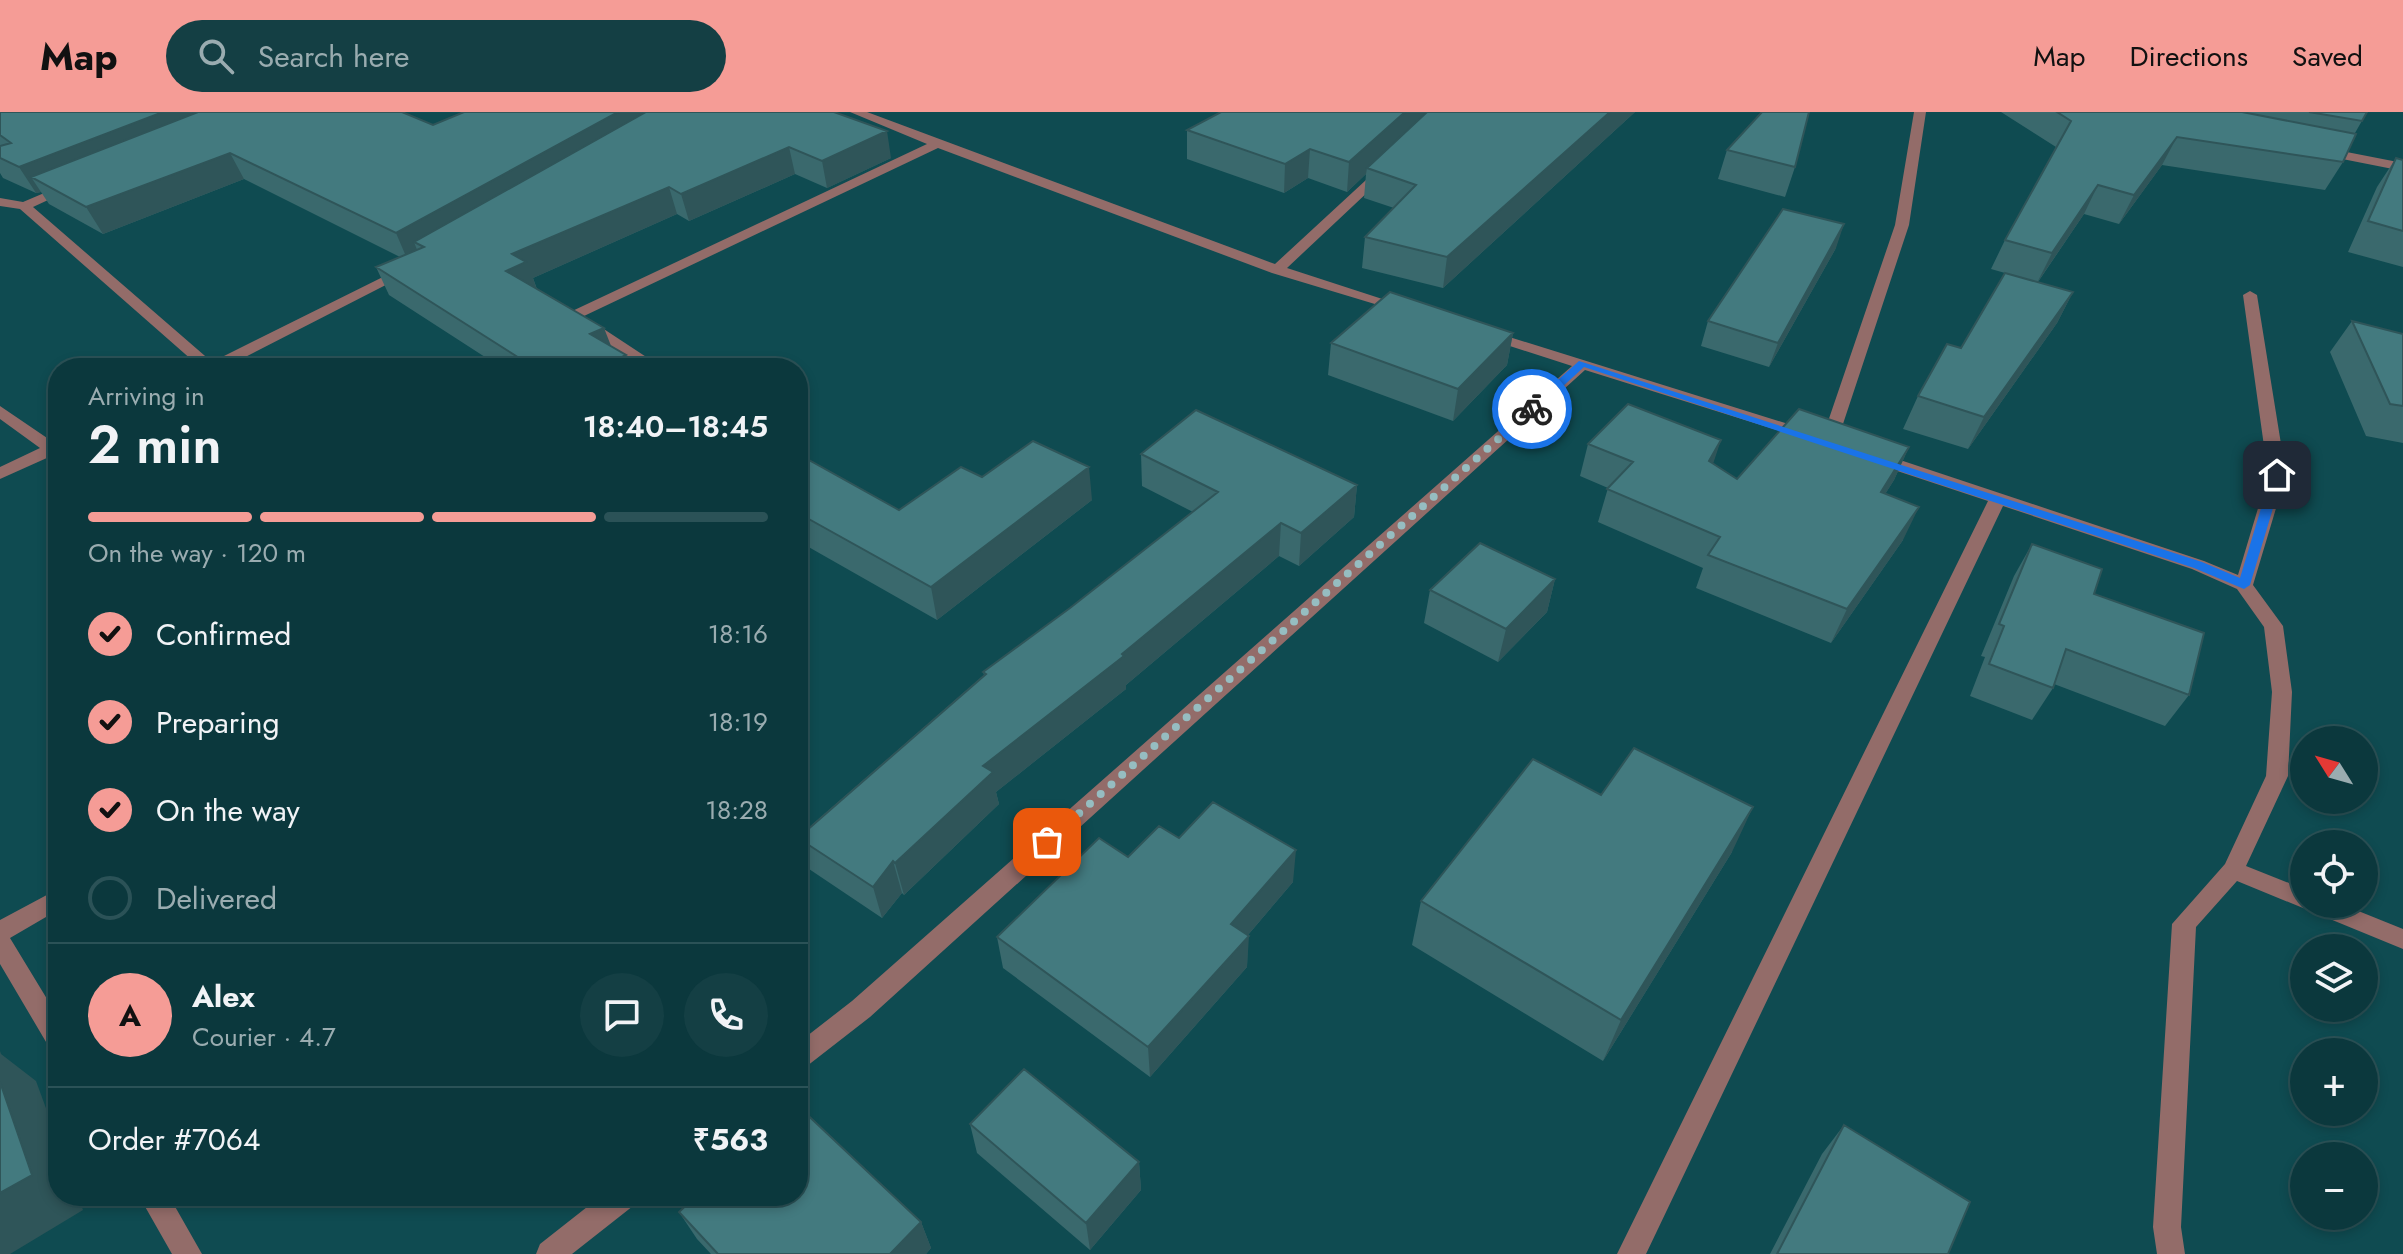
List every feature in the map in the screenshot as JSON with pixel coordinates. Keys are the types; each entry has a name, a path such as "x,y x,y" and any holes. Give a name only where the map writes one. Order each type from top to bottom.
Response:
{"street":[{"path":"856,112 1277,270 1415,312"},
{"path":"1843,447 1902,225 1920,112"},
{"path":"639,358 573,316 937,144"},
{"path":"2300,147 2403,167"},
{"path":"1277,270 1401,155"},
{"path":"24,206 83,182"},
{"path":"0,202 24,206 199,358"},
{"path":"231,358 426,261"},
{"path":"2244,585 2277,475 2250,295"},
{"path":"1476,331 1843,447 2198,565 2244,585 2273,626 2282,692 2277,776 2233,870 2184,924 2167,1227 2171,1254"},
{"path":"808,1050 861,1009 1583,364"},
{"path":"0,411 48,442"},
{"path":"0,474 48,450"},
{"path":"1631,1254 1998,499"},
{"path":"2233,870 2290,893"},
{"path":"0,932 48,905"},
{"path":"2351,918 2403,939"},
{"path":"0,943 48,1022"},
{"path":"159,1206 188,1254"},
{"path":"550,1254 610,1206"}],"building":[{"path":"0,112 163,112 19,167 0,158 0,146 11,143 0,135"},
{"path":"198,112 402,112 433,125 464,112 618,112 396,233 230,153 86,207 31,177"},
{"path":"646,112 834,112 887,131 822,161 789,147 681,194 669,187 512,254 526,262 506,271 604,328 590,334 626,355 620,358 519,358 376,267 424,247 414,242"},
{"path":"1221,112 1405,112 1349,162 1310,149 1285,164 1187,130"},
{"path":"1427,112 1610,112 1447,257 1365,237 1416,185 1367,168"},
{"path":"1762,112 1809,112 1795,167 1727,150"},
{"path":"2057,112 2242,112 2356,134 2343,162 2177,137 2134,195 2098,185 2052,253 2005,240 2071,121"},
{"path":"2309,112 2367,112 2362,121"},
{"path":"2396,158 2403,160 2403,231 2368,221"},
{"path":"1783,209 1844,224 1778,343 1708,321"},
{"path":"2005,273 2073,292 1984,417 1918,396 1947,344 1961,348"},
{"path":"1390,292 1513,333 1458,389 1331,343"},
{"path":"2352,321 2403,334 2403,406 2390,404"},
{"path":"1628,404 1721,440 1709,461 1737,479 1799,409 1909,447 1881,492 1919,507 1847,609 1708,555 1720,537 1607,489 1633,462 1588,444"},
{"path":"1196,410 1357,485 1301,533 1281,523 1122,654 1124,656 983,766 993,772 895,863 893,861 873,887 808,845 808,829 986,674 983,672 1218,492 1141,454"},
{"path":"1033,441 1089,467 931,587 808,519 808,460 899,510 961,467 982,477"},
{"path":"1480,543 1555,579 1506,629 1430,590"},
{"path":"2032,544 2102,569 2094,594 2204,633 2189,695 2066,649 2053,688 1989,664 2004,626 1999,624"},
{"path":"1634,748 1753,807 1621,1020 1421,901 1533,759 1601,795"},
{"path":"1213,802 1296,850 1231,924 1249,936 1148,1047 997,937 1099,838 1128,857 1159,826 1179,838"},
{"path":"1024,1069 1139,1162 1086,1223 970,1124"},
{"path":"0,1082 32,1175 0,1193"},
{"path":"808,1115 921,1222 890,1254 718,1254 679,1212 685,1206 808,1206"},
{"path":"1844,1125 1970,1202 1948,1254 1777,1254"}],"way so far":[{"path":"1047,842 1532,409"}],"route":[{"path":"1532,409 1583,364 2198,565 2244,585 2277,475"}]}
